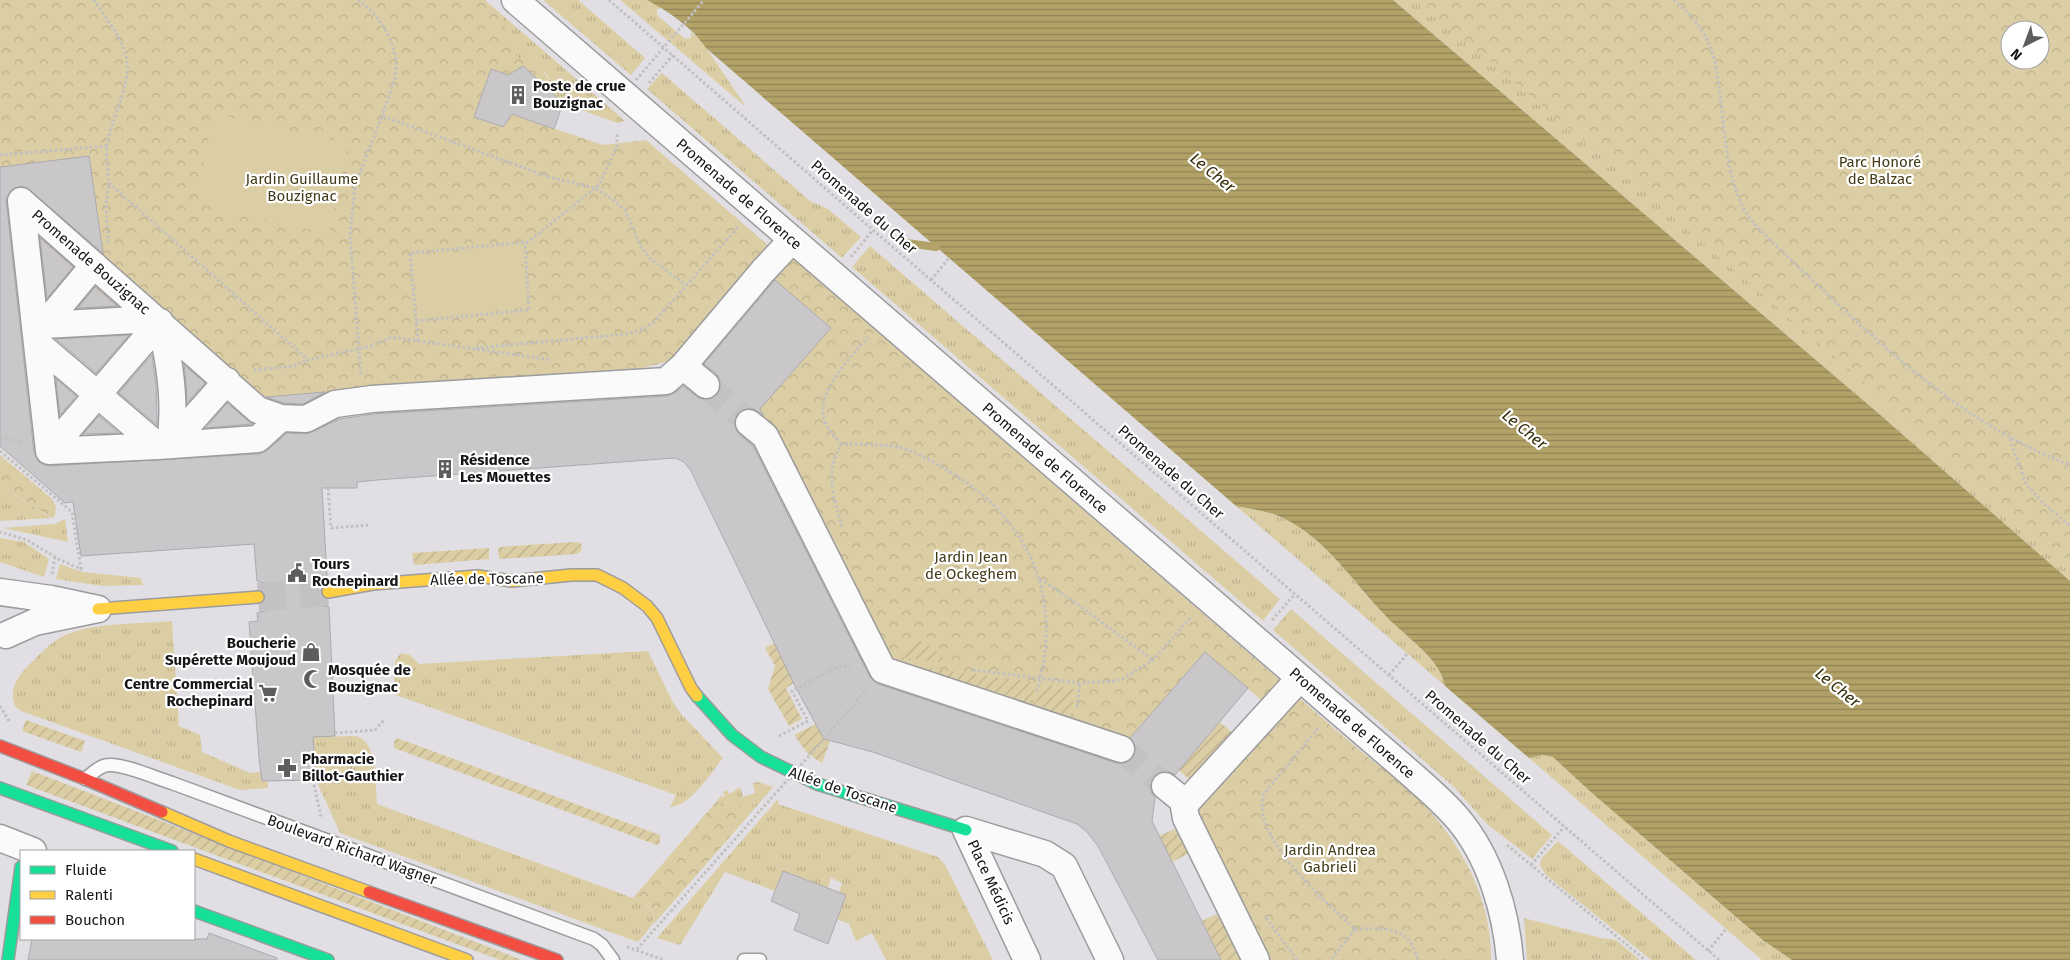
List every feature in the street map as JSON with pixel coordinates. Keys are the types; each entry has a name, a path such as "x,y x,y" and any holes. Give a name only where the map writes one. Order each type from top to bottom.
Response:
{"street":[{"name":"Promenade de Florence","path":"515,0 634,91 792,240 1402,766 1458,818 1473,839 1488,867 1508,934 1510,960"},
{"path":"11,202 39,332 49,451"},
{"name":"Promenade Bouzignac","path":"11,202 94,264 258,410 280,418"},
{"path":"49,451 164,446 258,438 280,418 306,419 335,404 372,399 666,381 683,366 763,271 792,240"},
{"path":"39,332 94,264"},
{"name":"Promenade Bouzignac","path":"39,332 136,320 160,322"},
{"path":"49,451 160,322"},
{"name":"Promenade Bouzignac","path":"160,322 166,347 173,424 164,446"},
{"path":"39,332 98,395 164,446"},
{"path":"683,366 706,385"},
{"path":"164,446 227,381"},
{"path":"749,423 765,436 883,670 1120,749"},
{"name":"Allée de Toscane","path":"328,592 373,584 478,576 512,581 597,575 617,584 647,606 657,618 691,688 701,702 732,735 761,757 817,784 966,830"},
{"path":"3,593 51,599 98,609"},
{"path":"3,593 17,602 18,608 15,620 3,643"},
{"path":"3,643 34,622 98,609 258,597"},
{"path":"1256,960 1186,818 1184,807 1300,678"},
{"path":"0,746 85,779 229,841 557,960"},
{"path":"1165,786 1186,803"},
{"path":"0,788 169,850"},
{"name":"Place Médicis","path":"966,830 1027,960"},
{"name":"Place Médicis","path":"966,830 1045,854 1064,866 1110,960"},
{"path":"0,838 20,850"},
{"path":"195,859 468,960"},
{"path":"8,960 20,889"},
{"path":"195,910 328,960"}],"lane":[{"name":"Boulevard Richard Wagner","path":"85,779 108,764 172,783 594,939 602,945 613,960"},
{"path":"744,960 760,960"}],"path":[{"path":"94,0 124,49 128,68 128,78 120,96 107,146 109,184 308,360 359,350 391,337 554,360"},
{"path":"358,0 372,11 382,25 395,56 396,71 382,116 355,185 350,235 361,378"},
{"name":"Promenade du Cher","path":"609,0 1719,960"},
{"path":"634,91 704,0"},
{"path":"1674,0 1696,22 1710,46 1717,72 1731,172 1744,208 1754,223 1908,368 1974,416 2010,438 2070,465"},
{"path":"634,91 673,55"},
{"path":"382,116 548,177 595,188 625,210 640,247 650,258 686,285"},
{"path":"418,341 410,253 528,242 599,184 617,146 617,134"},
{"path":"0,155 107,146"},
{"path":"834,276 873,230"},
{"path":"416,321 529,310 525,243"},
{"path":"469,348 627,334 644,329 654,322 724,243"},
{"path":"931,280 950,258"},
{"path":"883,318 837,375 824,401 825,421 840,444 892,446 908,450 964,481 1000,511 1015,529 1035,563 1040,579 1045,620 1045,651 1041,679"},
{"path":"2010,438 2026,484 2042,502 2070,526"},
{"path":"840,444 832,464 831,486 844,535"},
{"path":"0,451 72,512 80,569 27,540 0,532"},
{"path":"328,488 331,528 370,525"},
{"path":"54,564 55,557"},
{"path":"1040,579 1153,660"},
{"path":"1255,639 1295,594"},
{"path":"964,669 1041,679 1098,683 1124,678 1153,660 1170,640"},
{"path":"1389,675 1407,654"},
{"path":"808,721 792,691 796,688 839,666 883,670"},
{"path":"664,960 636,950 883,670"},
{"path":"1075,715 1080,683"},
{"path":"0,706 6,713"},
{"path":"334,733 374,730 384,720"},
{"path":"1303,747 1264,794 1261,801 1267,823 1287,862 1355,929 1396,930 1405,936 1418,960"},
{"path":"1531,865 1564,827"},
{"path":"1504,843 1645,960"},
{"path":"1331,960 1355,929"},
{"path":"1708,951 1726,929"}],"green space":[{"name":"Jardin Guillaume Bouzignac","path":"0,0 485,0 501,14 511,46 517,57 541,69 550,80 546,88 491,69 475,113 478,119 502,126 505,124 509,113 603,145 646,140 769,246 673,360 639,369 255,398 103,258 89,157 0,167"},
{"path":"543,0 578,0 645,58 631,75"},
{"path":"620,0 647,0 663,8 657,9 657,15 685,39 691,38 691,32 701,40 746,107"},
{"path":"1393,0 1668,0 2070,532 2070,581 1878,413"},
{"name":"Parc Honoré de Balzac","path":"1415,0 2070,0 2070,562 1609,161"},
{"path":"501,14 625,121 617,123 562,103 546,88 550,80 547,75 540,69 522,61 515,54 509,43"},
{"path":"662,73 810,201 828,209 861,237 842,258 647,89"},
{"path":"214,114 348,143 329,234 213,209 198,190"},
{"path":"43,235 82,270 52,305 42,306 36,237"},
{"path":"520,246 526,307 418,317 413,256"},
{"path":"870,246 1280,599 1263,621 852,267"},
{"name":"Jardin Jean de Ockeghem","path":"786,252 1284,684 1267,705 1205,652 1127,741 890,661 760,409 831,328 767,274"},
{"path":"92,277 124,305 116,315 61,319"},
{"path":"0,455 51,498 56,507 55,516 52,518 0,486"},
{"path":"0,486 51,518 0,521"},
{"path":"1236,506 1278,516 1298,526 1312,536 1337,560 1389,619 1429,657 1440,672 1445,686"},
{"path":"65,519 68,542 3,528 55,524"},
{"path":"0,538 24,542 49,559 44,577 0,562"},
{"path":"581,543 582,547 581,551 577,554 499,559 498,547"},
{"path":"489,548 489,559 414,565 412,553"},
{"path":"60,564 82,572 141,578 143,585 103,586 56,579"},
{"path":"1291,609 1552,835 1532,859 1487,824 1454,787 1273,630"},
{"path":"172,621 179,726 200,735 202,752 250,773 261,772 262,781 268,781 268,788 240,790 21,711 15,706 13,689 18,678 40,654 61,637 73,632 100,626"},
{"path":"920,641 931,646 950,663 900,657 913,643"},
{"path":"774,643 794,683 786,688 802,719 789,726 768,689 775,666 765,648"},
{"path":"648,651 672,701 682,715 723,758 693,795 678,805 670,807 676,795 396,695 394,667 395,661 402,653 410,655 419,664"},
{"path":"898,664 1026,681 1036,683 1029,708"},
{"path":"1042,684 1075,689 1070,722 1045,713 1046,708 1035,705"},
{"name":"Jardin Andrea Gabrieli","path":"1296,695 1416,797 1451,838 1472,876 1480,896 1490,938 1491,960 1265,960 1195,813"},
{"path":"26,720 85,741 81,752 22,731"},
{"path":"1220,722 1234,734 1192,782 1179,770"},
{"path":"816,724 830,741 822,763 808,754 794,735"},
{"path":"355,736 363,740 372,754 377,804 633,898 653,913 654,918 650,928 638,942 340,833 316,780 313,737"},
{"path":"397,738 660,835 660,843 657,845 394,748 394,741"},
{"path":"1542,755 1553,757 1764,941 1792,960 1762,960 1529,758"},
{"path":"32,771 522,960 500,960 26,785"},
{"path":"758,782 773,787 756,807 716,802 721,796 725,796 723,793 726,790 730,794 740,787 743,797 755,793 753,783"},
{"path":"778,799 778,804 938,857 945,865 993,960 886,960 872,933 856,941 849,924 837,919 845,895 839,892 842,883 831,878 828,888 784,871 775,891 725,872 680,945 657,938"},
{"path":"716,802 756,807 653,925 654,915 652,911 633,898"},
{"path":"1175,829 1188,854 1172,862 1159,836"},
{"path":"1558,841 1696,960 1651,960 1545,874 1540,865 1541,859"},
{"path":"1217,914 1241,960 1221,960 1202,921"},
{"path":"1524,918 1601,938 1616,940 1640,960 1527,960"}],"water":[{"name":"Le Cher","path":"647,0 1393,0 1878,413 2070,581 2070,960 1792,960 1764,941 1592,793 1553,757 1542,755 1529,758 1445,686 1440,672 1429,657 1389,619 1337,560 1312,536 1298,526 1278,516 1236,506 706,48 687,27"}],"building":[{"name":"Poste de crue Bouzignac","path":"523,66 563,103 554,129 512,114 503,127 474,117 491,69 508,75"},
{"path":"89,156 103,253 27,188 20,186 13,189 6,199 34,453 39,462 47,466 259,454 268,450 287,433 306,434 340,419 373,414 667,396 683,386 697,397 704,400 711,399 718,394 721,387 720,380 716,373 704,364 775,280 831,328 760,409 764,416 752,408 743,409 734,420 735,428 753,446 870,677 878,684 1116,763 1124,764 1131,760 1135,753 1136,746 1130,738 1205,652 1248,688 1175,775 1168,771 1159,772 1153,777 1150,784 1151,792 1155,798 1152,821 1221,960 1158,960 1098,846 1087,832 1077,824 873,752 824,739 796,688 691,471 684,462 675,458 377,480 357,482 357,488 322,488 327,576 318,580 313,587 313,594 316,602 322,606 329,607 335,736 313,737 316,780 262,781 249,622 258,621 257,613 267,610 272,604 274,596 271,588 257,581 254,544 81,556 73,502 65,503 0,446 0,167"},
{"path":"40,238 73,267 47,298"},
{"path":"95,287 117,306 78,308"},
{"path":"129,335 96,373 56,339"},
{"path":"152,355 156,385 157,425 119,393"},
{"path":"184,365 205,383 187,403 186,382"},
{"path":"56,379 76,396 60,415"},
{"path":"325,392 303,404 284,403 266,397"},
{"path":"227,403 252,424 206,428"},
{"path":"99,416 119,433 83,434"},
{"path":"783,871 846,895 828,944 794,930 800,914 771,901"},
{"path":"209,933 277,958 277,960 28,960 32,940 207,939"}],"waterway":[{"path":"906,243 936,247"}],"tunnel":[{"path":"706,385 749,423"},
{"path":"258,597 328,592"},
{"path":"1121,749 1165,786"}],"traffic: fast":[{"path":"697,696 732,735 761,757 817,784 966,830"},
{"path":"0,788 169,850"},
{"path":"8,960 20,874"},
{"path":"195,911 328,960"}],"traffic: slow":[{"path":"328,592 373,584 478,576 512,581 571,575 597,575 623,588 647,606 657,618 691,688 697,696"},
{"path":"98,609 258,597"},
{"path":"162,812 229,841 369,892"},
{"path":"195,859 467,960"}],"traffic: jam":[{"path":"0,746 85,779 162,812"},
{"path":"369,892 557,960"}],"place":[{"name":"Poste de crue Bouzignac","path":"518,95"},
{"name":"Résidence Les Mouettes","path":"445,469"},
{"name":"Tours Rochepinard","path":"297,573"},
{"name":"Boucherie Supérette Moujoud","path":"311,652"},
{"name":"Mosquée de Bouzignac","path":"313,679"},
{"name":"Centre Commercial Rochepinard","path":"268,693"},
{"name":"Pharmacie Billot-Gauthier","path":"287,768"}]}
